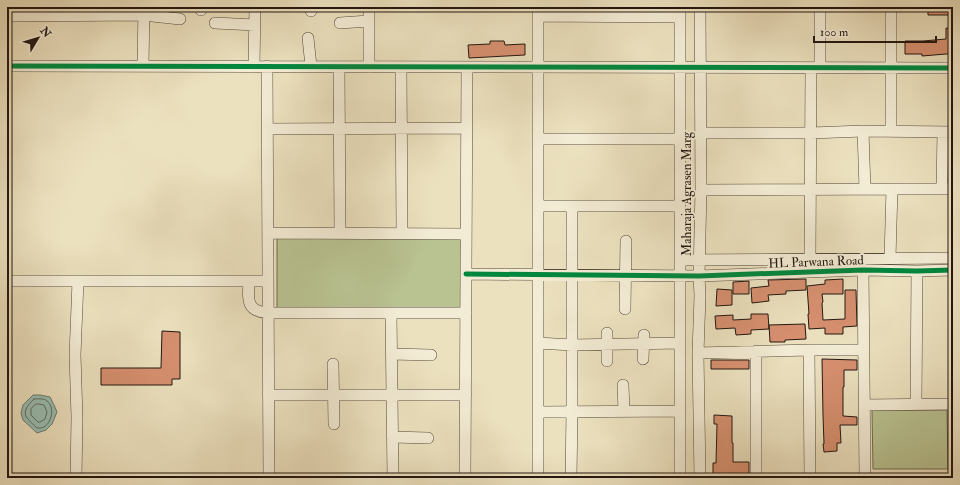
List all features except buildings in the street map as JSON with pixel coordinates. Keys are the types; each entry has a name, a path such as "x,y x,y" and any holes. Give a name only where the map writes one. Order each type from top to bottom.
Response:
{"street":[{"path":"254,66 255,7"},
{"path":"369,7 369,67"},
{"name":"Maharaja Agrasen Marg","path":"700,7 701,190 698,353 700,478"},
{"path":"810,259 811,133 820,7"},
{"path":"891,7 891,131"},
{"path":"143,11 143,66"},
{"path":"7,16 53,12 143,11 180,19"},
{"path":"538,478 538,12 680,12"},
{"name":"Maharaja Agrasen Marg","path":"680,12 680,478"},
{"path":"340,23 369,21"},
{"path":"215,24 255,25"},
{"path":"308,38 311,66"},
{"path":"7,66 953,68"},
{"path":"267,66 268,478"},
{"path":"339,66 340,233"},
{"path":"402,67 402,233"},
{"path":"465,478 467,67"},
{"path":"267,129 467,128"},
{"path":"701,133 811,133 863,131 948,132 948,189 892,188 701,190"},
{"path":"863,131 865,189"},
{"path":"538,139 680,139"},
{"path":"890,258 892,188"},
{"path":"538,206 680,206"},
{"path":"571,478 572,206"},
{"path":"268,233 466,234"},
{"path":"625,309 626,242"},
{"name":"HL Parwana Road","path":"680,260 953,258"},
{"path":"863,270 865,478"},
{"name":"HL Parwana Road","path":"466,274 700,276 863,270 953,270"},
{"path":"916,404 917,271"},
{"path":"7,281 268,281"},
{"path":"76,478 75,355 78,281"},
{"path":"249,281 248,295 250,305 257,311 268,313 466,313"},
{"path":"391,313 393,478"},
{"path":"607,333 607,361"},
{"path":"538,343 572,345 607,344 644,339 680,343"},
{"path":"643,359 644,339"},
{"path":"809,350 810,478"},
{"path":"698,353 864,350"},
{"path":"756,351 756,478"},
{"path":"391,354 431,355"},
{"path":"333,364 334,424"},
{"path":"623,385 624,411"},
{"path":"268,395 466,395"},
{"path":"864,405 953,404"},
{"path":"538,412 680,411"},
{"path":"392,437 428,438"}],"green space":[{"path":"277,238 461,239 461,309 277,308"},
{"path":"872,410 947,410 948,469 873,469"}],"water":[{"path":"33,395 50,397 57,412 52,424 46,430 37,433 23,420 21,413 23,405"}],"cycle path":[{"path":"7,66 953,68"},
{"path":"466,274 699,276 863,270 953,270"}]}
